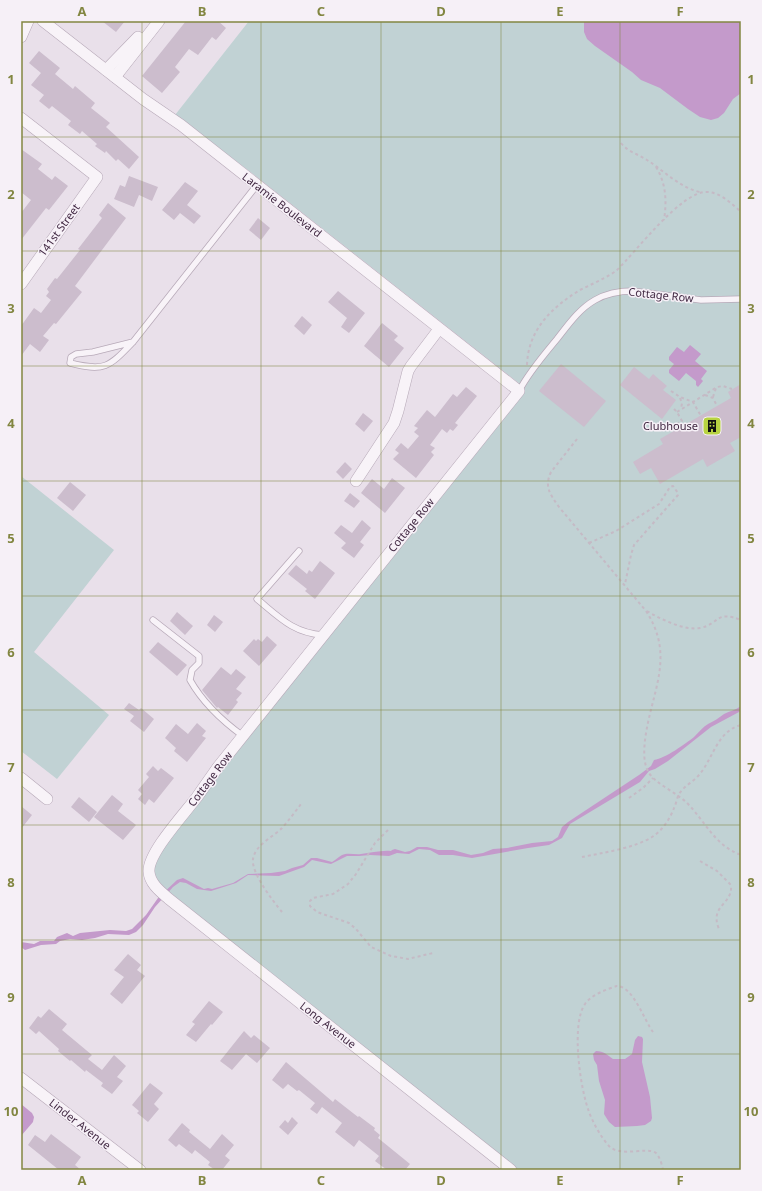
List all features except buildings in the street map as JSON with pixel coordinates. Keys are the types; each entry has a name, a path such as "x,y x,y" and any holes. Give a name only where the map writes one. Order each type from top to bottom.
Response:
{"street":[{"path":"21,37 28,21"},
{"name":"Laramie Boulevard","path":"43,21 115,77 181,125 518,391"},
{"path":"106,70 151,21"},
{"path":"115,77 159,21"},
{"name":"141st Street","path":"21,118 97,177 21,284"},
{"path":"356,480 394,423 408,371 439,329"},
{"name":"Cottage Row","path":"149,876 151,860 161,843 243,736 518,391"},
{"path":"21,778 47,799"},
{"name":"Long Avenue","path":"149,876 157,889 169,899 510,1170"},
{"name":"Linder Avenue","path":"21,1078 140,1170"}],"lane":[{"path":"133,342 93,352 76,354 71,357 70,364 89,368 106,366 118,358 133,342 257,185"},
{"name":"Cottage Row","path":"518,391 526,376 577,315 595,300 605,295 622,291 633,291 701,300 741,299"},
{"path":"299,551 257,599 285,622 299,630 309,634 323,635"},
{"path":"153,620 199,656 199,663 192,670 190,680 199,696 212,710 229,726 243,736"}],"path":[{"path":"621,143 627,150 645,159 689,189 714,193 741,212"},
{"path":"656,166 661,175 666,193 664,220"},
{"path":"526,376 527,361 531,343 540,325 547,316 567,298 616,271 664,220 686,200 701,192"},
{"path":"677,412 717,387 723,386 732,389"},
{"path":"713,398 717,387"},
{"path":"671,391 680,397 693,402 701,416"},
{"path":"704,395 708,395 713,398 718,406"},
{"path":"680,397 682,400 680,410"},
{"path":"674,409 682,421 678,423"},
{"path":"578,438 553,468 548,478 547,487 559,507 646,611 656,629 661,653 657,684 644,754 648,771 653,778 687,802 725,848 741,855"},
{"path":"589,542 616,532 659,504 670,487 673,486 675,488 678,495 634,545 629,561 625,586"},
{"path":"646,611 666,621 694,628 704,627 721,617 727,616 741,620"},
{"path":"582,858 629,846 652,838 667,822 672,814 678,796 683,788 700,775 724,736 734,727 741,725"},
{"path":"629,798 643,788 653,778"},
{"path":"282,912 269,896 255,869 253,860 258,849 281,828 301,804"},
{"path":"388,830 370,850 353,879 329,896 316,897 311,899 309,903 311,908 317,912 349,923 371,947 391,956 408,959 433,953"},
{"path":"700,861 717,870 731,885 730,894 716,917 716,923 719,929"},
{"path":"653,1032 646,1023 628,990 621,986 617,986 592,997 584,1006 581,1013 578,1035 578,1052 588,1109 598,1130 606,1142 614,1150 633,1152 647,1151 656,1153 659,1157 663,1170"}],"shaded area":[{"path":"249,21 741,21 741,1170 518,1170 170,894 160,885 153,874 157,857 225,764 525,388 253,174 175,115"},
{"path":"584,21 741,21 741,93 733,99 724,113 718,118 711,120 700,117 660,88 641,80 595,46 587,39 584,32"},
{"path":"690,345 701,354 695,361 707,371 701,379 703,381 698,387 696,385 696,381 686,373 679,381 669,373 669,370 674,364 669,360 669,357 677,347 684,352"},
{"path":"21,476 114,550 34,652 109,715 57,779 21,751"},
{"path":"741,706 741,710 739,712 711,727 668,761 649,771 640,782 570,824 562,838 549,845 472,858 453,855 439,855 430,850 419,849 409,854 397,853 389,856 347,856 331,864 312,860 304,867 279,876 248,875 236,883 211,891 197,889 186,883 180,882 173,887 155,907 143,925 136,932 129,935 108,934 82,940 70,939 60,941 56,944 41,945 25,950 21,947 21,942 34,944 40,941 54,941 57,937 67,933 73,936 80,933 110,930 126,931 132,929 146,915 158,898 177,880 183,878 204,889 212,889 233,883 248,874 285,871 303,865 311,858 332,862 344,854 361,854 391,851 395,849 405,852 417,847 427,847 438,850 453,850 471,855 483,853 493,849 552,841 558,837 562,827 568,822 639,775 651,766 654,760 664,757 694,737 706,725"},
{"path":"638,1036 642,1037 643,1039 642,1062 650,1097 652,1118 651,1121 645,1125 615,1127 609,1122 604,1114 605,1100 593,1054 596,1051 599,1051 613,1059 625,1059 632,1054 635,1040"},
{"path":"21,1104 32,1113 34,1117 33,1122 21,1136"}],"place":[{"name":"Clubhouse","path":"712,426"}]}
